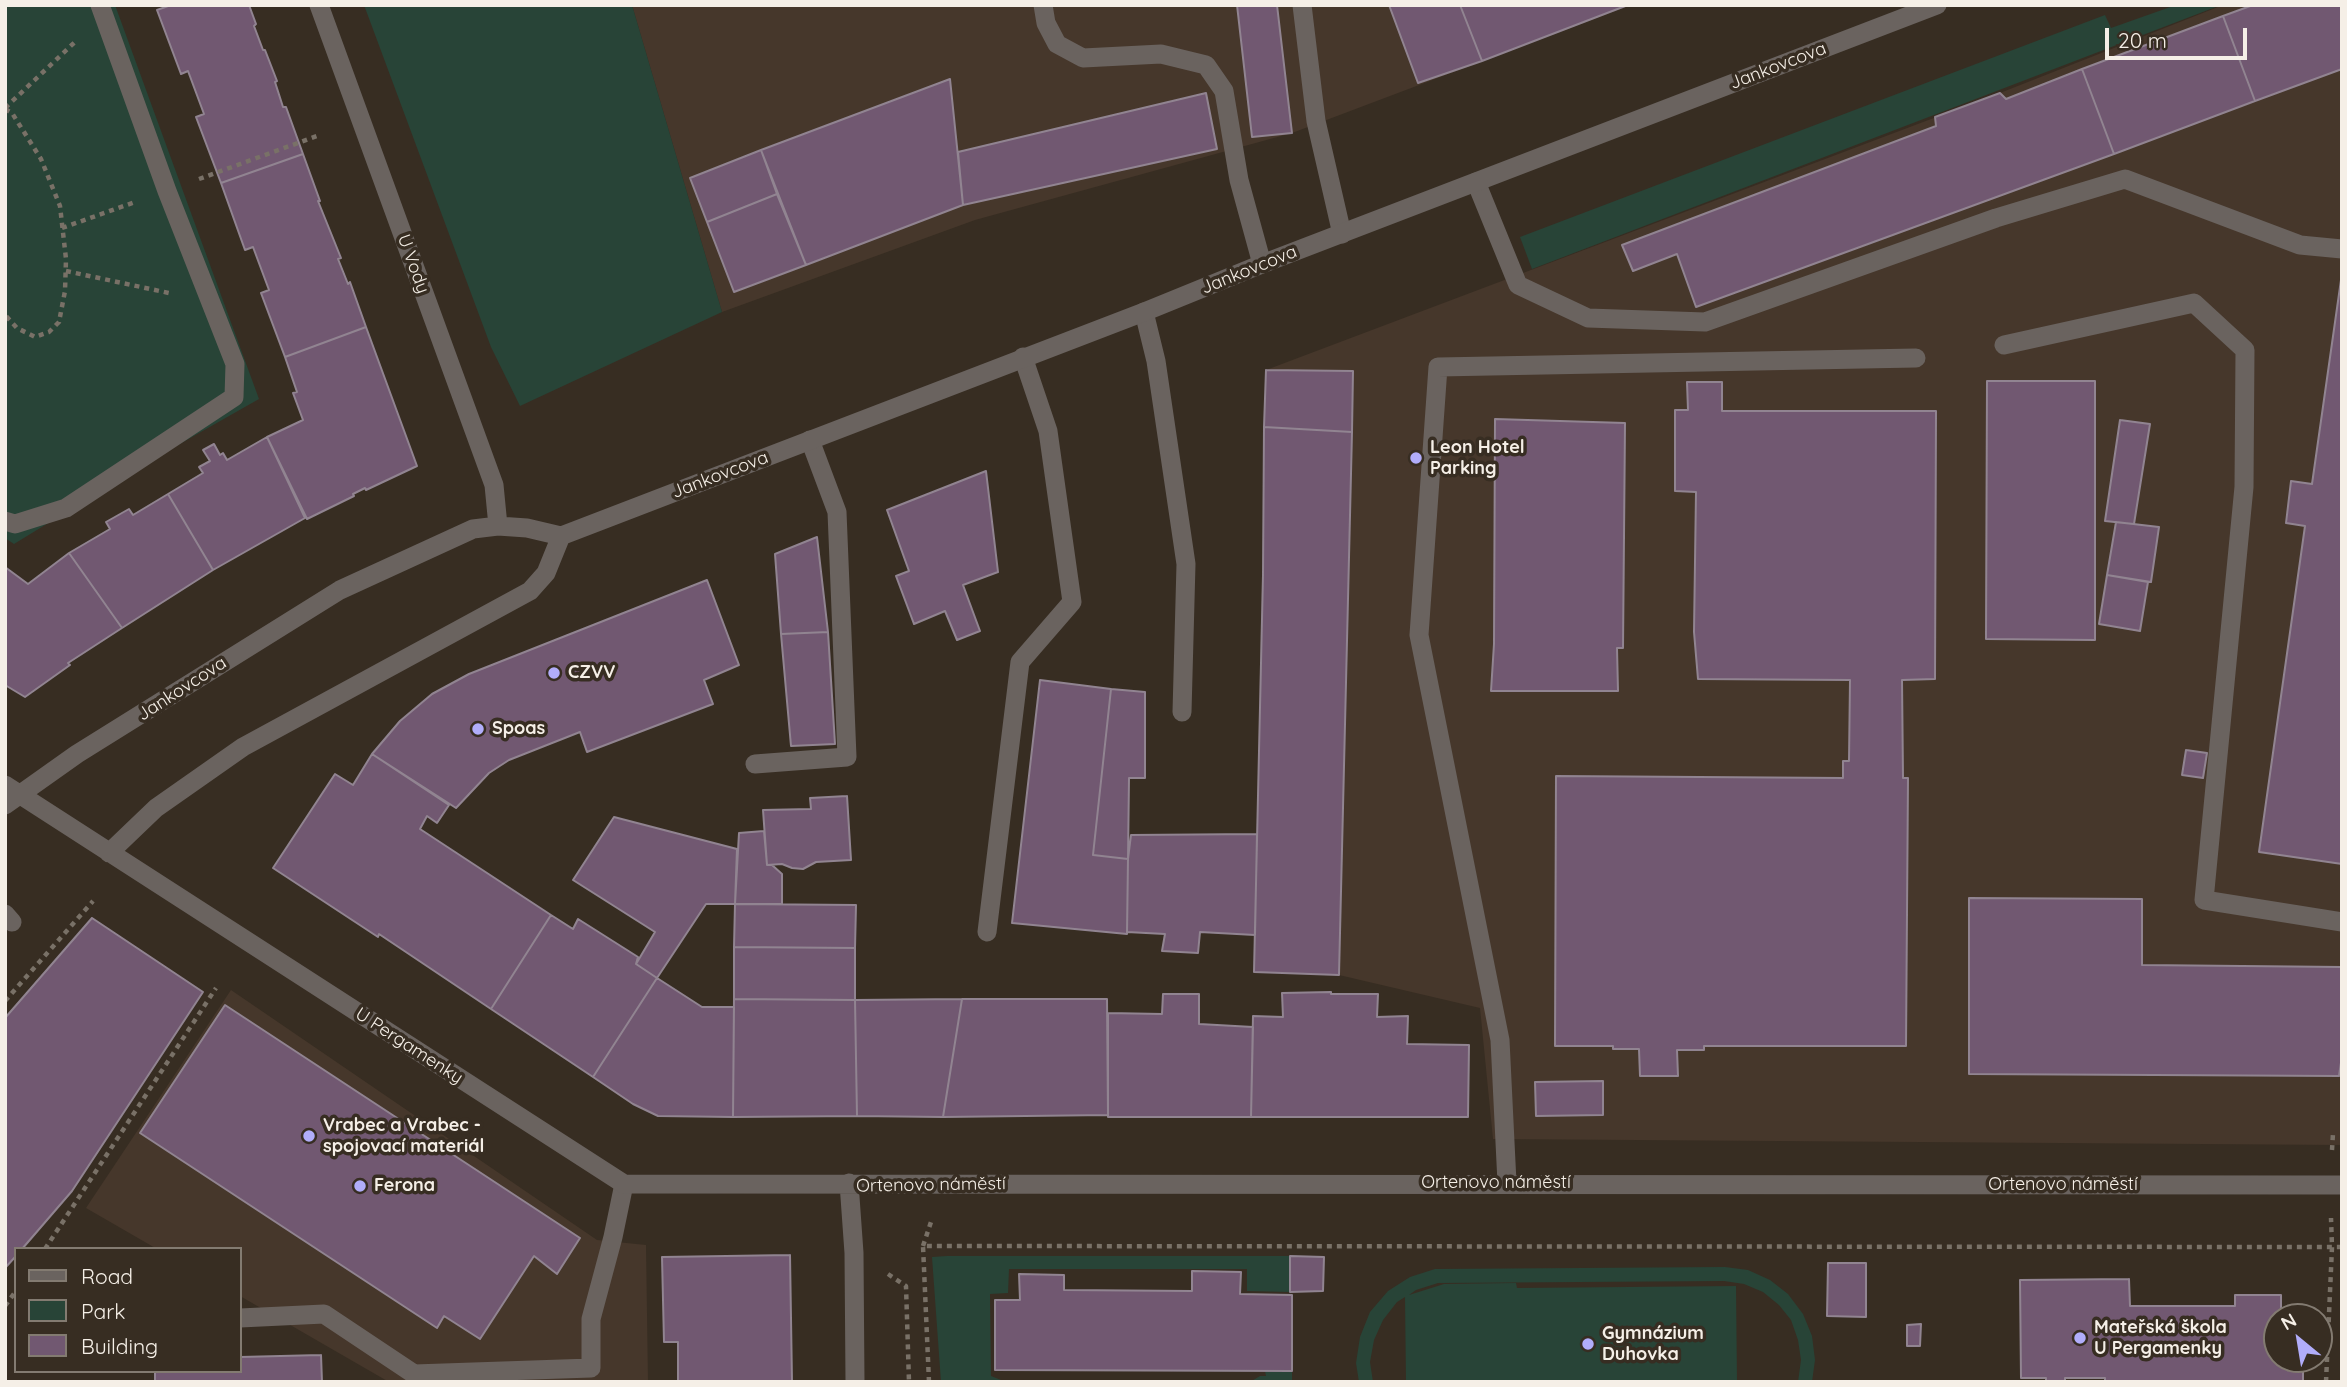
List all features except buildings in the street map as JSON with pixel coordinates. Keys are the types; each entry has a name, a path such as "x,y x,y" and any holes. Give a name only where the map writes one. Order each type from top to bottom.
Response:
{"street":[{"name":"U Vody","path":"319,5 494,485 498,526"},
{"path":"1043,5 1046,23 1057,44 1083,58 1161,54 1206,65 1224,91 1239,180 1262,264"},
{"path":"1302,5 1316,121 1342,234"},
{"name":"Jankovcova","path":"10,795 340,590 473,529 498,526 531,529 561,536 1937,5"},
{"path":"5,521 15,524 66,508 234,397 235,364 167,191 101,10"},
{"path":"1476,182 1518,285 1588,318 1705,322 1996,218 2125,179 2300,245 2342,248"},
{"path":"2004,345 2194,303 2245,349 2244,487 2204,900 2342,922"},
{"path":"1144,312 1156,361 1186,564 1182,712"},
{"path":"987,932 1020,663 1072,602 1048,431 1023,357"},
{"path":"1507,1183 1500,1040 1419,635 1438,367 1916,358"},
{"path":"755,764 846,757 837,512 810,440"},
{"path":"109,853 156,807 243,747 530,591 546,573 561,536"},
{"name":"U Pergamenky","path":"10,795 109,853 624,1184"},
{"path":"242,1318 324,1314 414,1374 591,1375 591,1319 624,1184 849,1183"},
{"name":"Ortenovo náměstí","path":"855,1382 854,1253 849,1183 2342,1185"}],"path":[{"path":"5,315 17,328 36,337 49,331 59,321 66,271 60,206 41,159 12,113 5,108 101,10"},
{"path":"62,228 317,136"},
{"path":"66,271 211,303"},
{"path":"5,1001 93,901"},
{"path":"46,1247 216,988"},
{"path":"2332,1153 2333,1133"},
{"path":"2326,1382 2332,1247 2330,1207"},
{"path":"929,1382 923,1246 931,1222"},
{"path":"923,1246 2342,1247"},
{"path":"854,1253 906,1286 909,1382"}],"shaded area":[{"path":"632,5 1631,5 1292,133 975,220 722,312"},
{"path":"2223,5 2342,5 2342,1145 1493,1139 1480,1008 1339,975 1254,972 1266,370 2000,93"},
{"path":"231,990 597,1240 646,1245 648,1382 389,1382 242,1297 242,1247 154,1247 86,1208"}],"green space":[{"path":"5,5 115,5 259,399 148,462 14,544 5,538"},
{"path":"364,5 632,5 722,312 520,406 491,347"},
{"path":"2176,5 2221,5 1532,269 1520,237 2105,15 2111,28"},
{"path":"1290,1256 1290,1292 1247,1291 1247,1269 1009,1269 1008,1293 990,1294 991,1376 1006,1382 941,1382 932,1257"},
{"path":"1725,1267 1748,1270 1770,1280 1788,1294 1803,1314 1812,1336 1815,1360 1812,1382 1798,1382 1801,1360 1798,1340 1791,1320 1779,1305 1763,1292 1744,1284 1724,1281 1438,1283 1409,1295 1444,1284 1516,1283 1517,1288 1736,1286 1737,1382 1406,1382 1405,1297 1397,1302 1383,1320 1374,1340 1370,1362 1373,1382 1359,1382 1356,1363 1360,1337 1370,1312 1388,1291 1410,1277 1435,1269"},
{"path":"1265,1371 1292,1371 1292,1382 1250,1382 1260,1376 1266,1376"}],"place":[{"name":"Leon Hotel Parking","path":"1416,458"},
{"name":"CZVV","path":"554,673"},
{"name":"Spoas","path":"478,729"},
{"name":"Vrabec a Vrabec - spojovací materiál","path":"309,1136"},
{"name":"Ferona","path":"360,1186"},
{"name":"Mateřská škola U Pergamenky","path":"2080,1338"},
{"name":"Gymnázium Duhovka","path":"1588,1344"}]}
